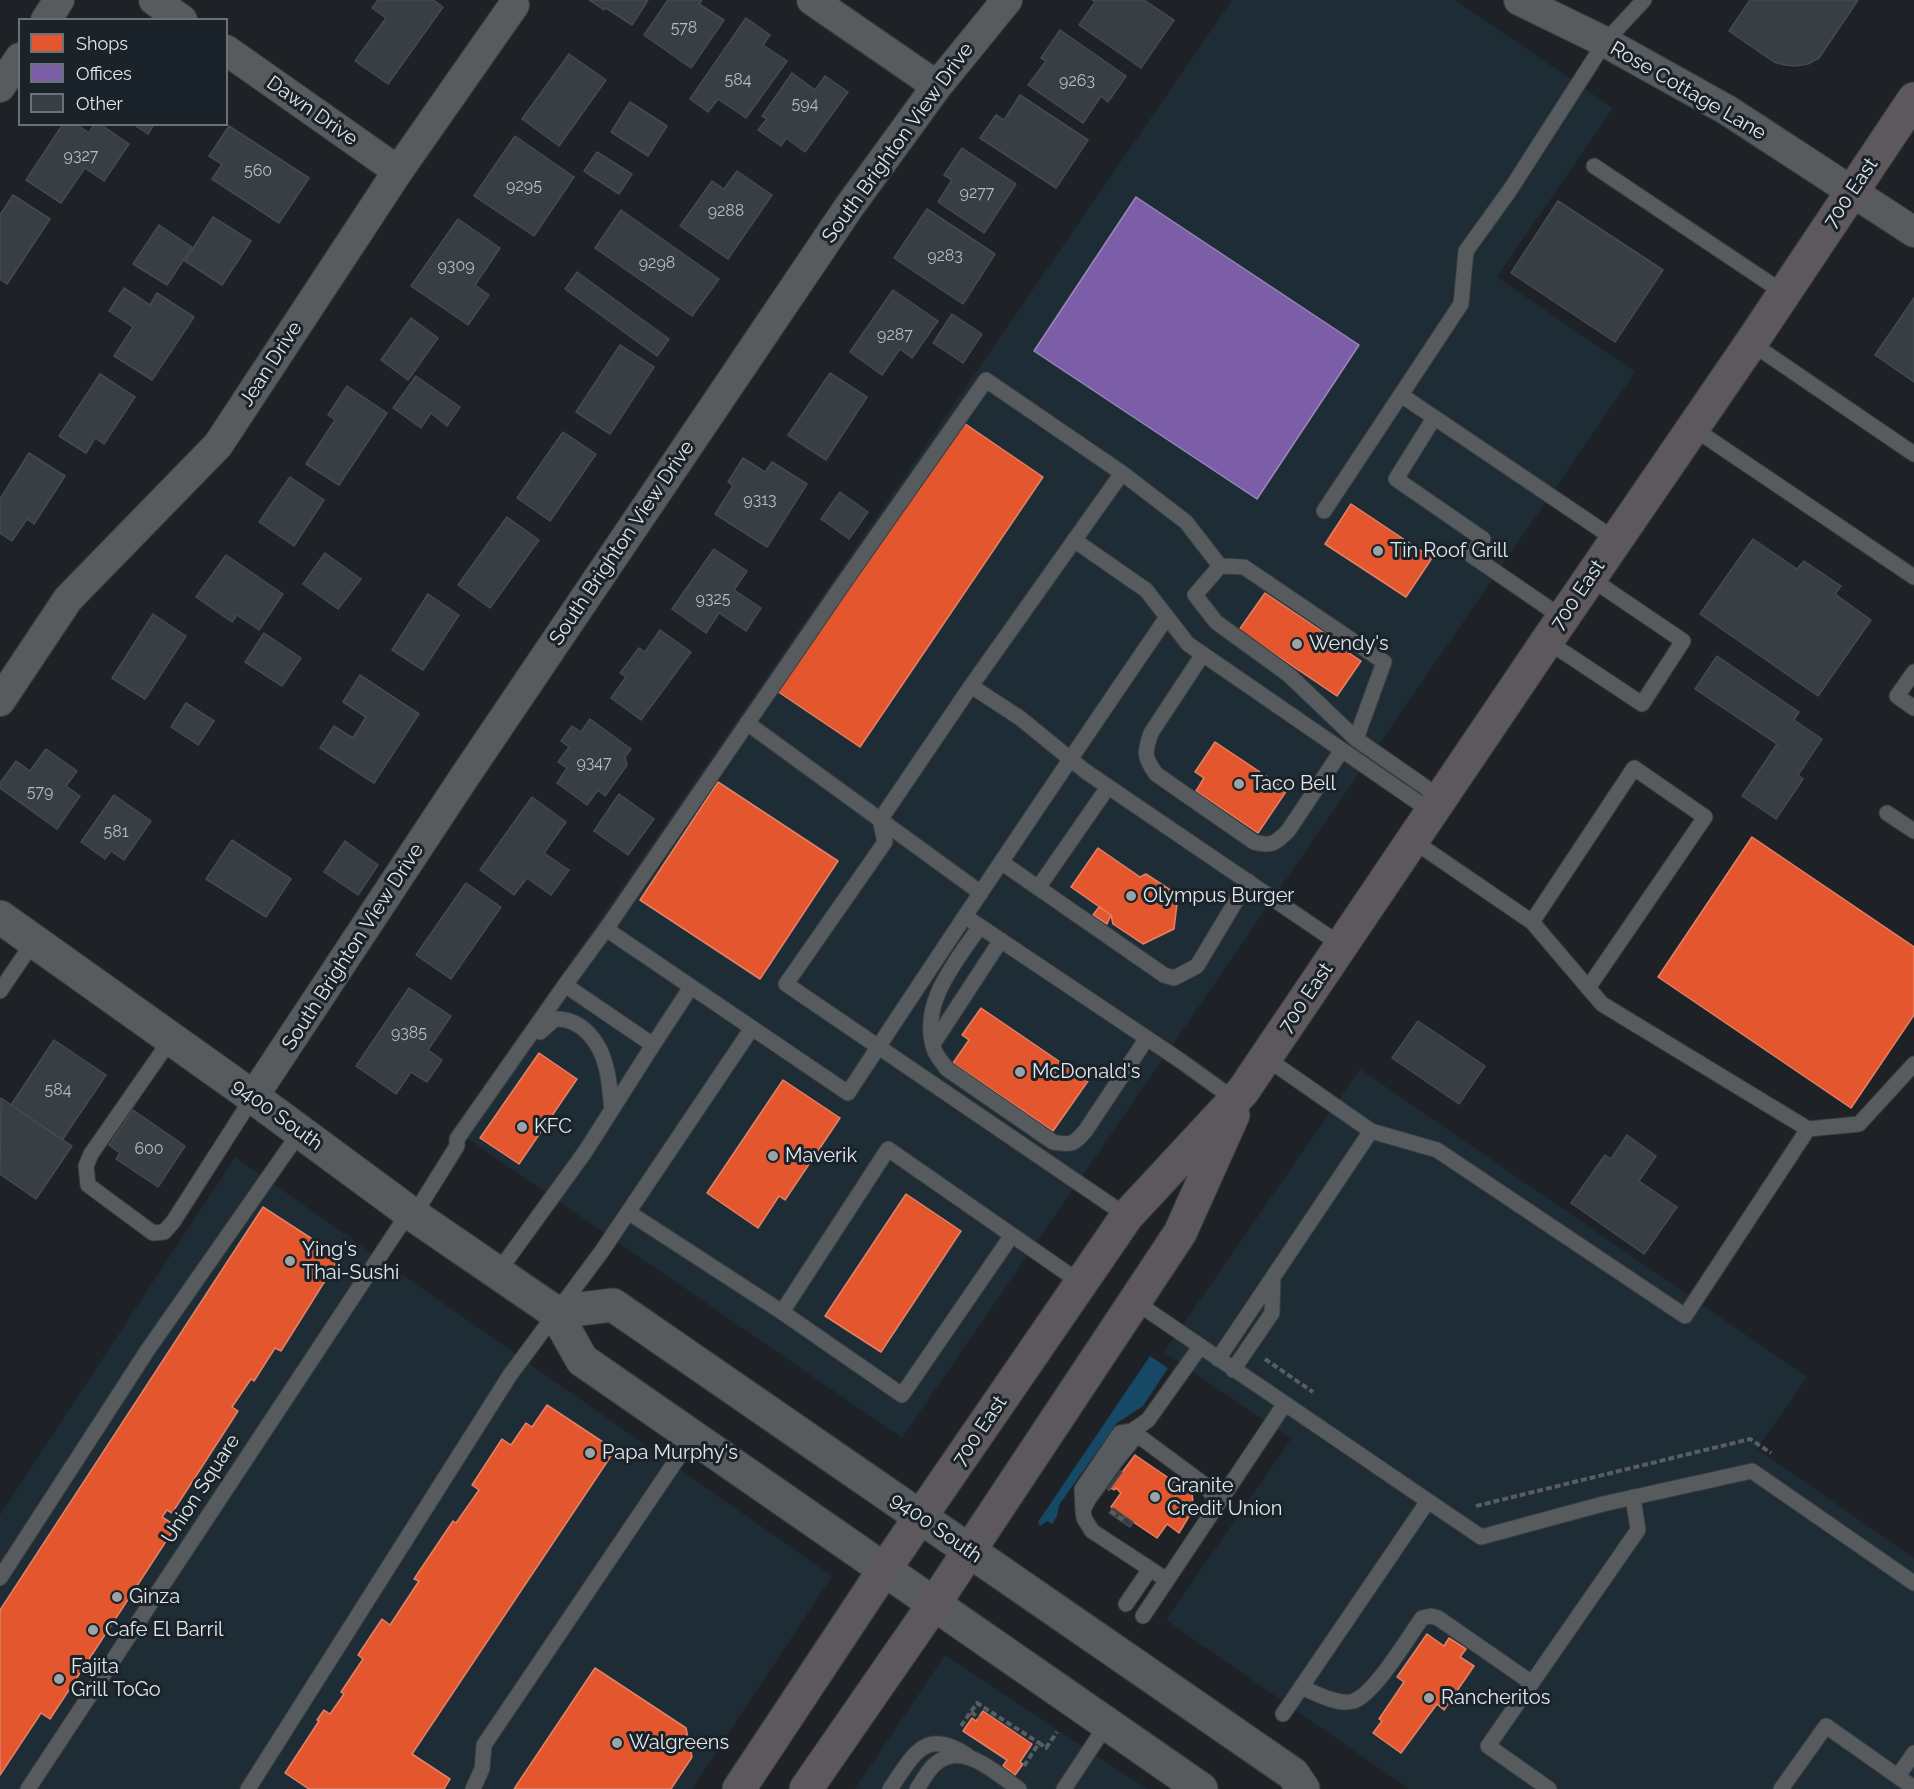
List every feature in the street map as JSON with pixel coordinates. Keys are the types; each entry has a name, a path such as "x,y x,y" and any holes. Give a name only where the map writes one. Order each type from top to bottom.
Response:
{"main road":[{"name":"700 East","path":"739,1789 884,1570 1126,1216 1239,1096 1266,1058 1914,99"},
{"name":"700 East","path":"806,1789 934,1604 1180,1233 1239,1096"}],"street":[{"path":"47,18 59,0"},
{"path":"154,0 179,18"},
{"path":"812,0 936,86"},
{"name":"South Brighton View Drive","path":"253,1097 465,776 842,217 936,86 1007,0"},
{"name":"Rose Cottage Lane","path":"1519,0 1605,42 1727,110 1914,232"},
{"name":"Jean Drive","path":"0,701 68,600 218,445 398,171 514,5"},
{"name":"Dawn Drive","path":"228,52 398,171"},
{"path":"0,87 18,61"},
{"name":"9400 South","path":"0,917 411,1213 555,1312 582,1360 1201,1789"},
{"name":"9400 South","path":"555,1312 613,1305 1293,1774 1302,1789"}],"lane":[{"path":"1324,511 1461,304 1466,251 1510,190 1605,42 1644,0"},
{"path":"1593,166 1785,293"},
{"path":"1751,343 1914,454"},
{"path":"612,1110 606,1067 595,1041 582,1026 567,1018 555,1019 543,1028 463,1144 458,1146 457,1139 606,929 986,380 1122,473 1186,522 1220,566 1244,567 1384,662 1356,739"},
{"path":"1401,395 1616,540"},
{"path":"1434,418 1396,479 1483,539 1471,555 1642,704 1683,641 1590,578"},
{"path":"1693,428 1914,577"},
{"path":"1122,473 971,686 880,820 885,842 786,984 1126,1216"},
{"path":"1074,540 1146,590 1188,644 1342,750 1436,805"},
{"path":"1220,566 1195,595 1216,622 1289,675 1356,739 1436,805"},
{"path":"606,929 848,1093 1000,862 1167,617"},
{"path":"1203,654 1151,733 1146,747 1147,761 1156,774 1254,842 1266,846 1277,842 1288,831 1342,750"},
{"path":"1914,672 1897,696 1914,708"},
{"path":"971,686 1020,718 1108,787 1341,945"},
{"path":"747,723 981,892"},
{"path":"1532,922 1634,768 1705,817 1588,988"},
{"path":"1038,888 1108,787"},
{"path":"1887,813 1914,831"},
{"path":"1412,840 1532,922 1602,1004 1808,1129 1860,1124 1914,1064"},
{"path":"1000,862 1164,975 1174,978 1197,966 1248,881"},
{"path":"965,916 1147,1038 1239,1096"},
{"path":"980,926 942,983 934,1003 930,1026 935,1052 947,1069 1053,1142 1067,1145 1076,1142 1147,1038"},
{"path":"933,1044 1001,940"},
{"path":"0,992 34,941"},
{"path":"565,985 653,1046"},
{"path":"498,1272 612,1110 691,987"},
{"path":"248,1789 510,1375 602,1251 752,1028"},
{"path":"171,1039 91,1154 86,1166 88,1185 153,1233 164,1232 173,1222 253,1097"},
{"path":"1266,1058 1371,1131 1437,1150 1685,1316 1808,1129"},
{"path":"1218,1359 1371,1131"},
{"path":"0,1578 147,1351 300,1132"},
{"name":"Union Square","path":"28,1789 411,1213 458,1146"},
{"path":"782,1312 888,1149 1082,1283"},
{"path":"628,1212 782,1312 902,1395 1012,1235"},
{"path":"1233,1370 1272,1313 1273,1277"},
{"path":"1134,1301 1481,1537 1633,1497 1752,1471 1914,1583"},
{"path":"1167,1580 1092,1531 1084,1518 1082,1489 1120,1433 1132,1431 1148,1420 1200,1347"},
{"path":"1143,1616 1284,1405"},
{"path":"1132,1431 1205,1485 1218,1502"},
{"path":"1083,1510 1132,1441 1132,1431"},
{"path":"473,1789 482,1769 484,1745 692,1437"},
{"path":"1549,1789 1488,1746 1638,1530 1633,1497"},
{"path":"1282,1714 1428,1501"},
{"path":"1126,1604 1150,1569"},
{"path":"1301,1687 1334,1701 1353,1701 1371,1689 1422,1618 1431,1616 1438,1618 1532,1683"},
{"path":"1064,1789 1107,1724"},
{"path":"1781,1789 1826,1726 1914,1788"},
{"path":"890,1789 916,1752 931,1744 942,1743 957,1748 1019,1789"},
{"path":"1898,1776 1914,1753"},
{"path":"917,1789 933,1766 945,1757 962,1755 972,1758"}],"path":[{"path":"1259,1354 1315,1394"},
{"path":"1475,1507 1750,1438 1779,1459"},
{"path":"1111,1511 1123,1520 1125,1516"},
{"path":"971,1712 979,1718"},
{"path":"1023,1769 1039,1743 1046,1748 1057,1732"}],"shaded area":[{"path":"1232,0 1455,0 1613,108 1497,277 1635,372 902,1438 455,1130"},
{"path":"1360,1069 1807,1377 1757,1449 1914,1558 1914,1789 1409,1789 1166,1620 1291,1439 1164,1352"},
{"path":"235,1157 832,1576 692,1789 0,1789 0,1515"},
{"path":"1150,1356 1168,1368 1143,1406 1117,1423 1059,1505 1057,1516 1052,1524 1047,1521 1040,1526 1038,1522"},
{"path":"945,1655 1147,1789 855,1789"}],"building: Shops":[{"path":"961,421 1043,477 860,747 777,691"},
{"name":"Tin Roof Grill","path":"1351,504 1432,558 1406,597 1325,544"},
{"name":"Wendy's","path":"1265,593 1335,640 1334,643 1361,661 1337,696 1239,630"},
{"name":"Taco Bell","path":"1215,742 1287,790 1258,833 1196,791 1204,778 1195,772"},
{"path":"718,782 838,861 760,979 640,900"},
{"path":"1752,837 1914,947 1914,1015 1851,1108 1658,977"},
{"name":"Olympus Burger","path":"1098,848 1140,877 1146,874 1178,895 1174,929 1143,944 1113,924 1111,915 1071,887"},
{"path":"1099,907 1111,915 1107,924 1093,915"},
{"name":"McDonald's","path":"981,1008 1088,1081 1053,1131 953,1063 969,1040 962,1035"},
{"path":"539,1053 577,1079 519,1164 480,1138"},
{"name":"Maverik","path":"783,1080 840,1118 785,1200 779,1196 758,1228 707,1193"},
{"name":"Maverik","path":"906,1194 961,1231 881,1352 825,1316"},
{"path":"263,1207 340,1257 281,1351 275,1348 254,1381 251,1379 232,1407 238,1411 172,1513 167,1510 162,1517 176,1526 50,1719 41,1713 0,1775 0,1610"},
{"path":"547,1405 615,1450 412,1754 450,1779 444,1789 309,1789 285,1773 319,1721 317,1720 324,1710 330,1714 344,1694 341,1692 363,1659 358,1655 382,1619 390,1625 419,1581 414,1579 453,1521 456,1523 479,1490 472,1485 502,1439 511,1445 526,1423 532,1427"},
{"name":"Granite Credit Union","path":"1135,1455 1192,1494 1194,1508 1179,1533 1167,1524 1157,1538 1111,1507 1121,1493 1116,1488 1109,1490"},
{"path":"1427,1634 1444,1646 1449,1638 1466,1649 1460,1657 1474,1666 1444,1710 1437,1704 1401,1753 1373,1733 1382,1721 1379,1719 1404,1682 1397,1677"},
{"name":"Walgreens","path":"595,1668 686,1728 692,1757 671,1789 514,1789"},
{"path":"983,1711 1032,1744 1020,1762 1023,1764 1015,1775 1003,1766 1007,1760 963,1731 972,1718 976,1721"}],"building: Offices":[{"path":"1136,197 1359,345 1257,499 1034,351"}],"building: Other":[{"path":"378,0 433,0 443,7 388,84 355,61 386,18 372,8"},
{"path":"589,0 648,0 632,25"},
{"path":"668,0 702,0 699,4 724,20 691,68 644,35"},
{"path":"1092,0 1144,0 1174,20 1141,68 1079,25 1095,2"},
{"path":"1750,0 1858,0 1819,58 1808,64 1795,66 1774,62 1729,31"},
{"path":"746,18 770,35 763,45 787,61 746,118 718,99 708,112 690,99"},
{"path":"1060,30 1126,76 1108,102 1101,96 1083,123 1028,85 1046,61 1041,58"},
{"path":"569,54 606,80 559,146 522,119"},
{"path":"792,73 815,90 825,76 848,92 805,152 786,138 781,146 758,130 767,119 762,116"},
{"path":"1020,95 1088,140 1056,188 980,138 996,115 1004,120"},
{"path":"630,102 667,126 648,156 611,132"},
{"path":"62,126 79,126 89,133 93,126 103,126 129,144 104,181 85,168 61,203 26,180"},
{"path":"136,126 153,126 148,134"},
{"path":"229,126 309,178 279,223 212,179 222,164 209,156"},
{"path":"515,136 574,177 534,236 474,196"},
{"path":"962,148 1016,184 984,233 938,202 952,180 944,175"},
{"path":"597,152 632,174 619,194 584,171"},
{"path":"737,171 772,195 728,259 680,226 712,181 724,189"},
{"path":"13,195 50,219 7,284 0,279 0,215"},
{"path":"1558,201 1663,270 1615,342 1511,273"},
{"path":"927,209 995,254 963,304 894,258"},
{"path":"621,210 719,279 692,316 595,248"},
{"path":"213,217 251,241 222,285 185,261"},
{"path":"458,219 500,248 475,285 489,295 468,325 411,286"},
{"path":"159,225 192,247 167,285 133,264"},
{"path":"577,272 669,339 657,356 565,289"},
{"path":"124,288 150,305 157,293 194,317 152,380 114,356 133,327 109,311"},
{"path":"893,290 938,321 912,358 900,349 882,375 850,352"},
{"path":"1914,298 1914,382 1875,355"},
{"path":"952,314 982,334 963,363 933,343"},
{"path":"411,318 438,338 408,380 381,360"},
{"path":"620,345 654,367 610,434 576,412"},
{"path":"830,373 867,397 826,460 788,435"},
{"path":"100,374 135,397 104,444 95,438 86,453 59,436"},
{"path":"416,376 460,407 447,426 431,413 421,428 393,408"},
{"path":"347,386 387,413 339,485 306,464 335,420 328,415"},
{"path":"563,432 596,454 550,521 517,498"},
{"path":"29,453 65,476 34,524 27,519 12,541 0,533 0,499"},
{"path":"743,458 765,472 772,462 807,484 767,547 715,514 733,486 728,482"},
{"path":"290,477 324,500 294,546 259,522"},
{"path":"840,492 868,512 849,539 821,519"},
{"path":"507,517 539,540 490,608 458,585"},
{"path":"1753,539 1797,569 1804,561 1841,586 1835,594 1871,620 1818,696 1700,614"},
{"path":"714,549 747,571 734,590 761,608 746,631 719,613 706,633 672,609"},
{"path":"325,553 361,579 338,609 303,584"},
{"path":"226,555 283,594 259,630 237,615 232,622 196,597"},
{"path":"428,594 459,615 423,670 392,650"},
{"path":"153,614 186,636 145,699 112,678"},
{"path":"660,630 691,652 641,720 611,698 626,677 620,673 639,648 645,652"},
{"path":"264,633 301,658 282,686 245,662"},
{"path":"1717,656 1799,712 1794,720 1822,739 1798,775 1803,779 1776,819 1742,796 1777,744 1695,689"},
{"path":"360,675 419,714 374,783 320,748 334,726 353,738 366,717 343,702"},
{"path":"186,703 214,721 198,745 171,727"},
{"path":"590,719 631,749 625,757 627,765 605,796 598,790 587,805 557,783 567,768 558,762 569,747 561,741 572,726 581,732"},
{"path":"46,749 77,771 66,786 80,796 57,829 0,788 0,783 16,761 30,771"},
{"path":"619,794 654,819 628,855 594,831"},
{"path":"114,795 151,821 124,860 111,851 105,859 81,842"},
{"path":"532,797 566,822 544,853 569,870 551,895 527,878 514,895 480,870"},
{"path":"232,840 291,879 266,917 206,879"},
{"path":"345,841 378,865 358,895 324,872"},
{"path":"466,883 501,907 451,979 416,955"},
{"path":"409,988 451,1016 428,1050 442,1060 427,1082 411,1072 396,1094 356,1066"},
{"path":"1418,1021 1485,1066 1459,1104 1392,1058"},
{"path":"54,1040 106,1075 62,1140 11,1105"},
{"path":"1,1098 72,1146 36,1199 0,1174"},
{"path":"133,1110 185,1146 158,1187 116,1159 120,1153 109,1145"},
{"path":"1627,1135 1656,1156 1639,1181 1677,1207 1644,1254 1571,1203 1605,1155 1611,1159"},
{"path":"1107,1462 1122,1472 1109,1490 1094,1480"},
{"path":"1113,1508 1133,1522 1130,1527 1109,1513"}],"place":[{"name":"Tin Roof Grill","path":"1378,551"},
{"name":"Wendy's","path":"1297,644"},
{"name":"Taco Bell","path":"1239,784"},
{"name":"Olympus Burger","path":"1131,896"},
{"name":"McDonald's","path":"1020,1072"},
{"name":"KFC","path":"522,1127"},
{"name":"Maverik","path":"773,1156"},
{"name":"Ying's Thai-Sushi","path":"290,1261"},
{"name":"Papa Murphy's","path":"590,1453"},
{"name":"Granite Credit Union","path":"1155,1497"},
{"name":"Ginza","path":"117,1597"},
{"name":"Cafe El Barril","path":"93,1630"},
{"name":"Fajita Grill ToGo","path":"59,1679"},
{"name":"Rancheritos","path":"1429,1698"},
{"name":"Walgreens","path":"617,1743"}]}
